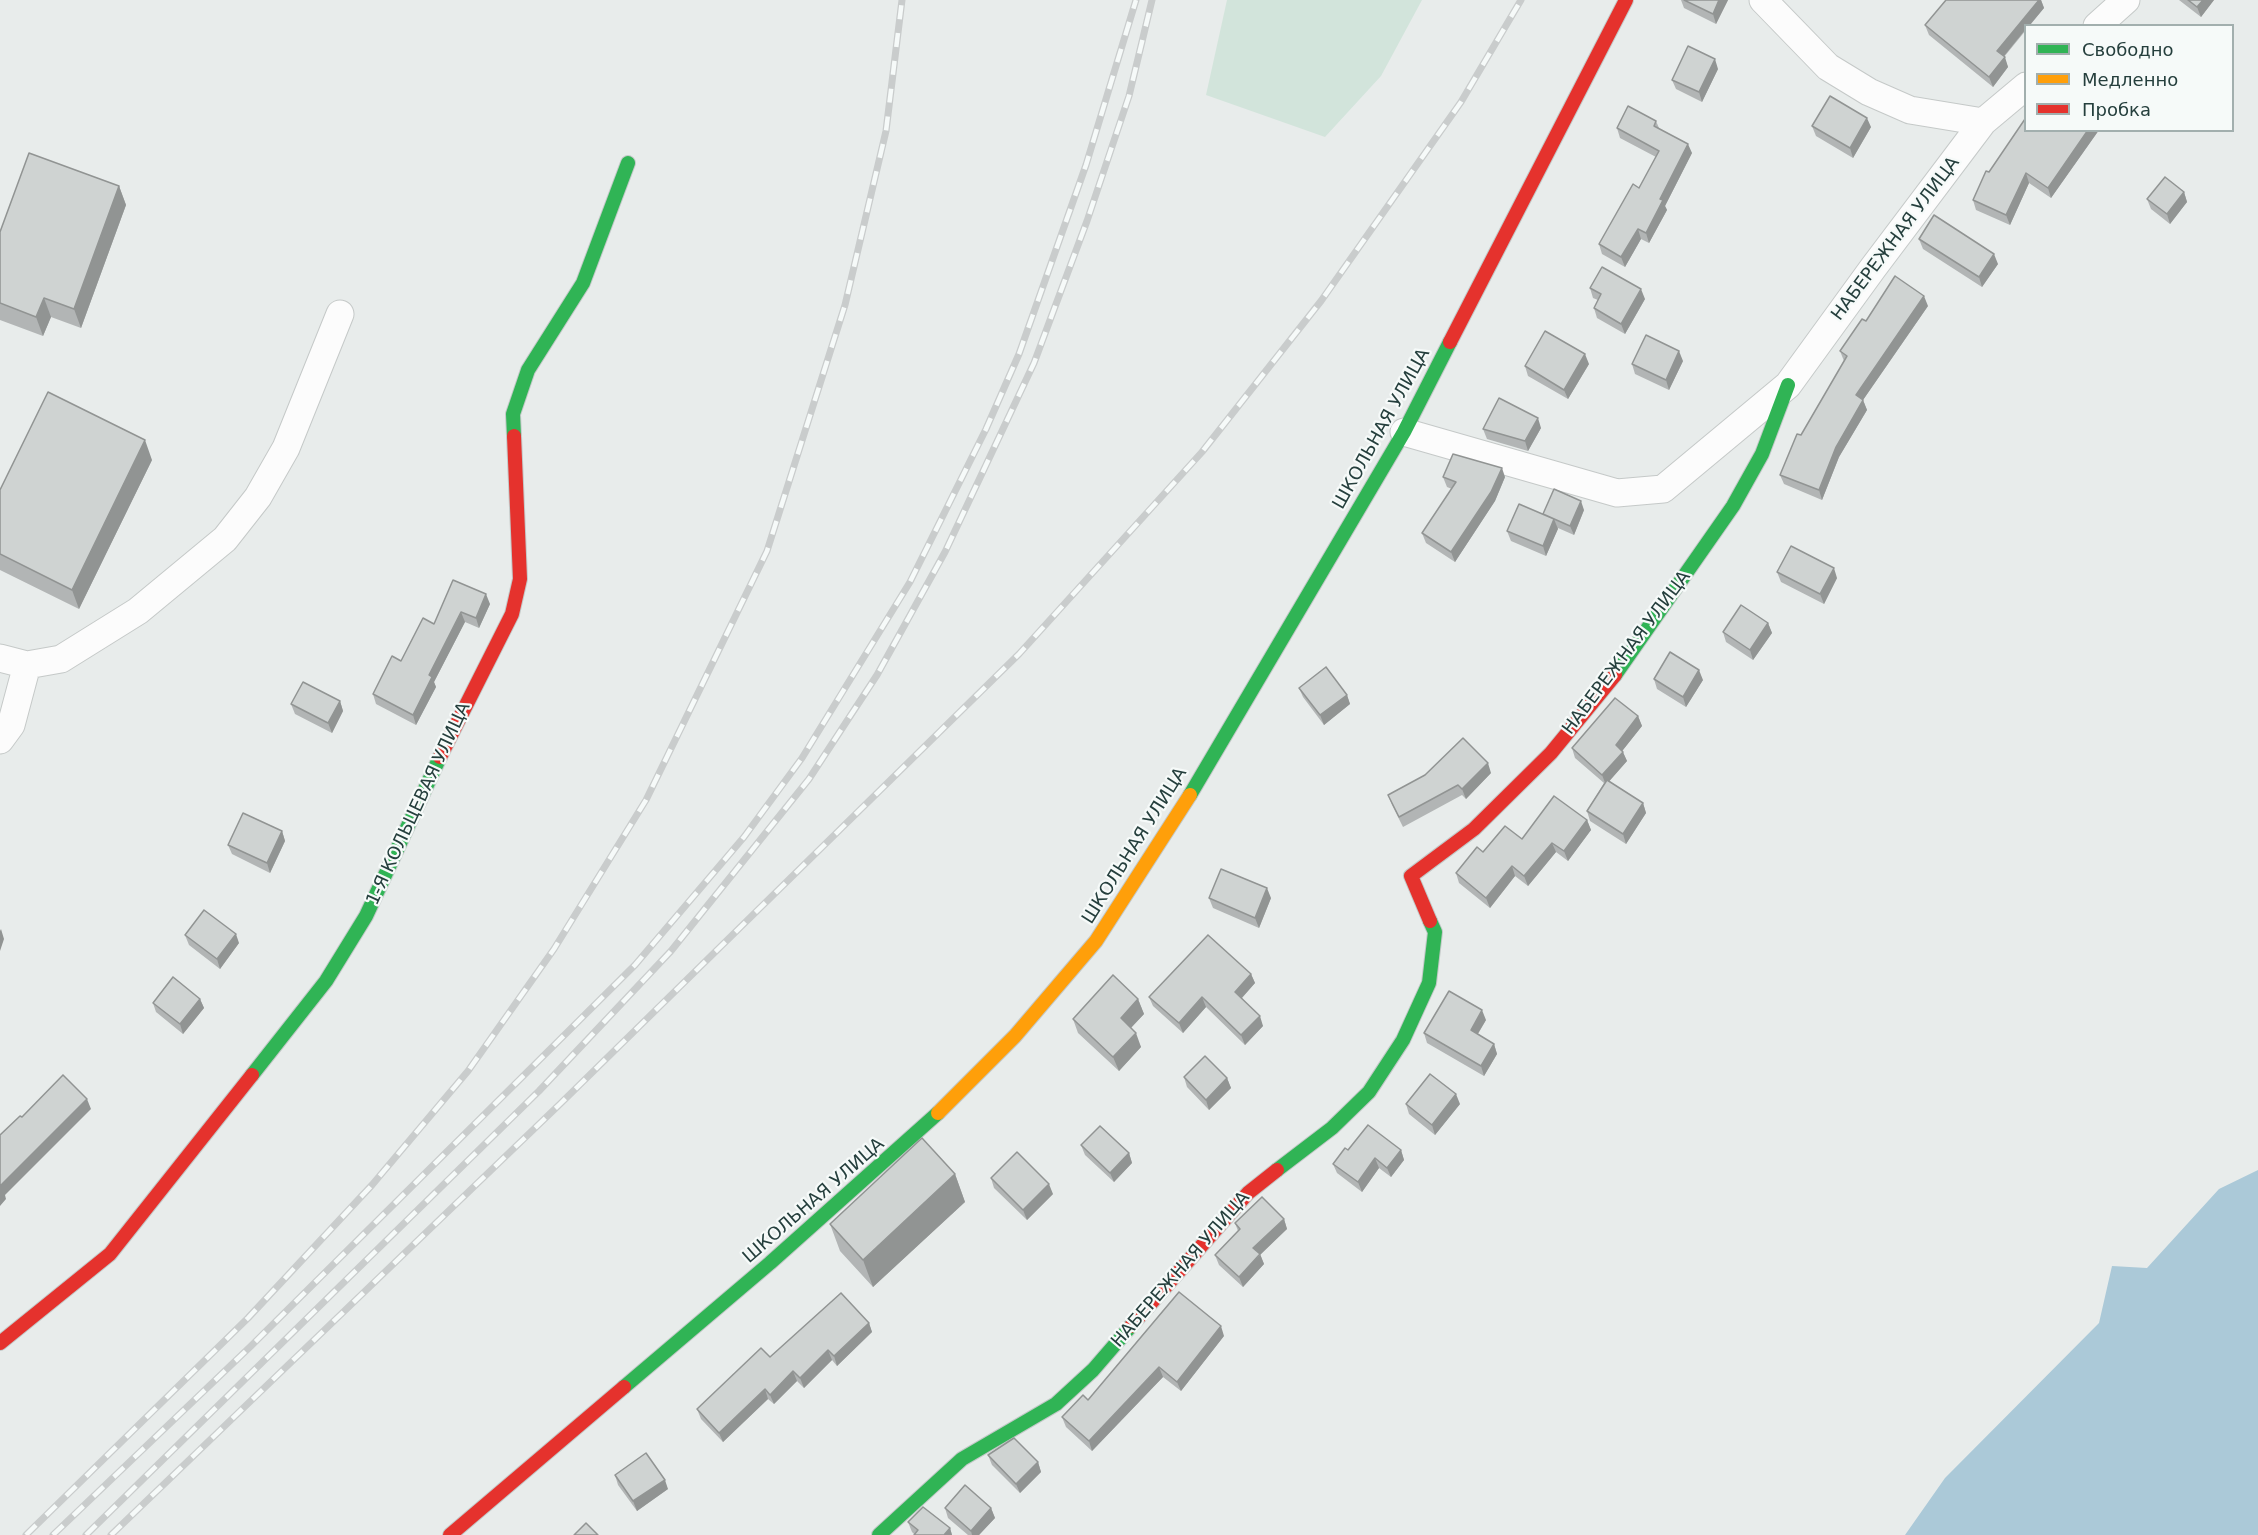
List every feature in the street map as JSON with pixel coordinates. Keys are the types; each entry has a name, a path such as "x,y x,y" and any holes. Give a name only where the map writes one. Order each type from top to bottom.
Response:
{"street":[{"name":"ШКОЛЬНАЯ УЛИЦА","path":"450,1535 770,1263 925,1127 1015,1036 1096,941 1171,827 1404,432 1626,0"},
{"path":"1763,0 1828,67 1869,92 1910,110 1983,123"},
{"path":"2099,24 2126,0"},
{"name":"НАБЕРЕЖНАЯ УЛИЦА","path":"1404,432 1617,493 1642,493 1663,489 1788,385 1983,123 2024,87"},
{"name":"1-Я КОЛЬЦЕВАЯ УЛИЦА","path":"0,1343 110,1254 326,981 366,916 446,743 512,614 520,579 513,414 528,370 583,283 628,163"},
{"path":"0,658 27,665 61,659 138,611 225,539 258,497 286,448 340,314"},
{"name":"НАБЕРЕЖНАЯ УЛИЦА","path":"879,1535 962,1459 1056,1404 1093,1370 1248,1193 1332,1128 1369,1092 1402,1040 1430,983 1435,932 1411,876 1474,829 1551,753 1617,672 1733,506 1762,454 1788,385"},
{"path":"0,740 11,725 27,665"}],"shaded area":[{"path":"1227,0 1422,0 1381,76 1325,137 1206,95"}],"water":[{"path":"2258,1170 2258,1535 1905,1535 1945,1478 2099,1323 2112,1266 2147,1268 2219,1189"}],"building":[{"path":"1684,0 1719,0 1713,14"},
{"path":"1946,0 2039,0 1997,51 2005,57 1989,77 1925,25"},
{"path":"2188,0 2203,0 2197,7"},
{"path":"1688,46 1715,59 1699,92 1672,80"},
{"path":"1830,96 1867,118 1850,148 1812,126"},
{"path":"1628,106 1656,121 1654,126 1688,144 1660,199 1663,200 1646,233 1638,229 1621,257 1599,244 1633,184 1639,188 1659,151 1617,128"},
{"path":"2024,120 2024,132 2087,132 2048,188 2026,173 2006,215 1973,200 1986,171 1989,172"},
{"path":"29,153 119,186 74,309 44,298 36,317 0,303 0,232"},
{"path":"2165,177 2184,192 2167,214 2147,199"},
{"path":"1934,215 1994,254 1979,277 1919,239"},
{"path":"1602,267 1641,289 1621,324 1594,308 1601,294 1590,288"},
{"path":"1895,276 1924,296 1856,395 1863,400 1836,447 1819,490 1780,475 1797,434 1801,435 1847,356 1840,351 1862,319 1866,321"},
{"path":"1545,331 1585,354 1564,390 1525,366"},
{"path":"1646,335 1679,351 1666,380 1632,364"},
{"path":"48,392 145,440 72,590 0,554 0,490"},
{"path":"1499,398 1538,418 1525,441 1483,429"},
{"path":"1453,454 1502,468 1491,492 1451,552 1422,533 1456,482 1443,477"},
{"path":"1554,489 1581,501 1570,526 1543,514"},
{"path":"1519,504 1554,519 1543,546 1507,531"},
{"path":"1791,546 1834,568 1820,594 1777,572"},
{"path":"453,580 486,594 476,618 461,612 429,675 432,677 413,715 373,694 392,656 401,661 423,618 434,624"},
{"path":"1741,605 1768,623 1750,650 1723,632"},
{"path":"1670,652 1699,670 1683,697 1654,679"},
{"path":"1326,667 1347,695 1320,715 1299,688"},
{"path":"303,682 340,701 328,723 291,704"},
{"path":"1615,698 1638,716 1616,745 1623,752 1602,775 1572,748"},
{"path":"1463,738 1488,763 1462,789 1458,785 1399,817 1388,795 1425,775"},
{"path":"1607,780 1643,803 1623,834 1587,811"},
{"path":"1554,796 1587,820 1564,851 1552,843 1524,876 1512,866 1486,898 1456,873 1477,847 1483,852 1505,826 1522,839"},
{"path":"243,813 282,831 267,863 228,845"},
{"path":"1221,869 1267,888 1255,918 1209,898"},
{"path":"204,910 236,934 217,959 185,935"},
{"path":"1208,935 1251,974 1235,992 1260,1016 1241,1035 1202,997 1179,1023 1149,997"},
{"path":"1113,975 1138,999 1121,1018 1136,1033 1113,1057 1073,1019"},
{"path":"173,977 200,999 180,1024 153,1003"},
{"path":"1449,991 1482,1010 1471,1030 1494,1044 1481,1066 1424,1033"},
{"path":"1205,1056 1227,1078 1206,1100 1184,1077"},
{"path":"1430,1074 1456,1094 1432,1125 1406,1104"},
{"path":"63,1075 87,1099 0,1186 0,1135 20,1116 22,1117"},
{"path":"1368,1125 1401,1150 1387,1168 1375,1158 1358,1182 1333,1164 1345,1148 1348,1150"},
{"path":"1100,1126 1129,1153 1110,1173 1081,1145"},
{"path":"922,1138 955,1174 863,1260 830,1224"},
{"path":"1017,1152 1049,1184 1023,1210 991,1178"},
{"path":"1262,1197 1284,1219 1253,1248 1260,1254 1239,1277 1215,1255 1240,1229 1235,1223"},
{"path":"1179,1292 1221,1326 1177,1382 1159,1367 1089,1441 1062,1417 1083,1395 1088,1400"},
{"path":"841,1293 869,1323 834,1356 828,1350 800,1378 793,1371 770,1395 765,1389 719,1433 697,1409 761,1348 770,1357"},
{"path":"1014,1438 1038,1462 1016,1484 988,1455"},
{"path":"646,1453 665,1480 633,1501 615,1475"},
{"path":"965,1485 991,1508 971,1531 945,1508"},
{"path":"923,1507 950,1528 944,1535 914,1535 918,1530 908,1522"},
{"path":"586,1523 598,1535 574,1535"}],"railway":[{"path":"26,1535 248,1318 372,1185 468,1071 554,949 646,800 767,551 845,305 886,131 902,0"},
{"path":"53,1535 251,1346 635,965 744,837 802,758 910,582 986,429 1019,354 1086,165 1136,0"},
{"path":"86,1535 539,1091 671,951 809,779 877,675 945,552 1034,363 1087,221 1129,96 1152,0"},
{"path":"111,1535 560,1104 1019,654 1202,452 1321,301 1461,102 1521,0"}],"traffic: fast":[{"path":"514,436 513,414 528,370 583,283 628,163"},
{"path":"1190,795 1404,432 1450,342"},
{"path":"1615,675 1733,506 1762,454 1788,385"},
{"path":"252,1075 326,981 366,916 440,757"},
{"path":"1277,1170 1332,1128 1369,1092 1403,1040 1429,983 1435,932 1430,921"},
{"path":"624,1387 770,1263 938,1113"},
{"path":"879,1535 962,1459 1056,1404 1093,1370 1131,1326"}],"traffic: slow":[{"path":"938,1113 1015,1036 1096,941 1190,795"}],"traffic: jam":[{"path":"1450,342 1626,0"},
{"path":"440,757 512,614 520,579 514,436"},
{"path":"1430,921 1411,876 1474,829 1551,753 1615,675"},
{"path":"0,1343 110,1254 252,1075"},
{"path":"1131,1326 1248,1193 1277,1170"},
{"path":"450,1535 624,1387"}]}
